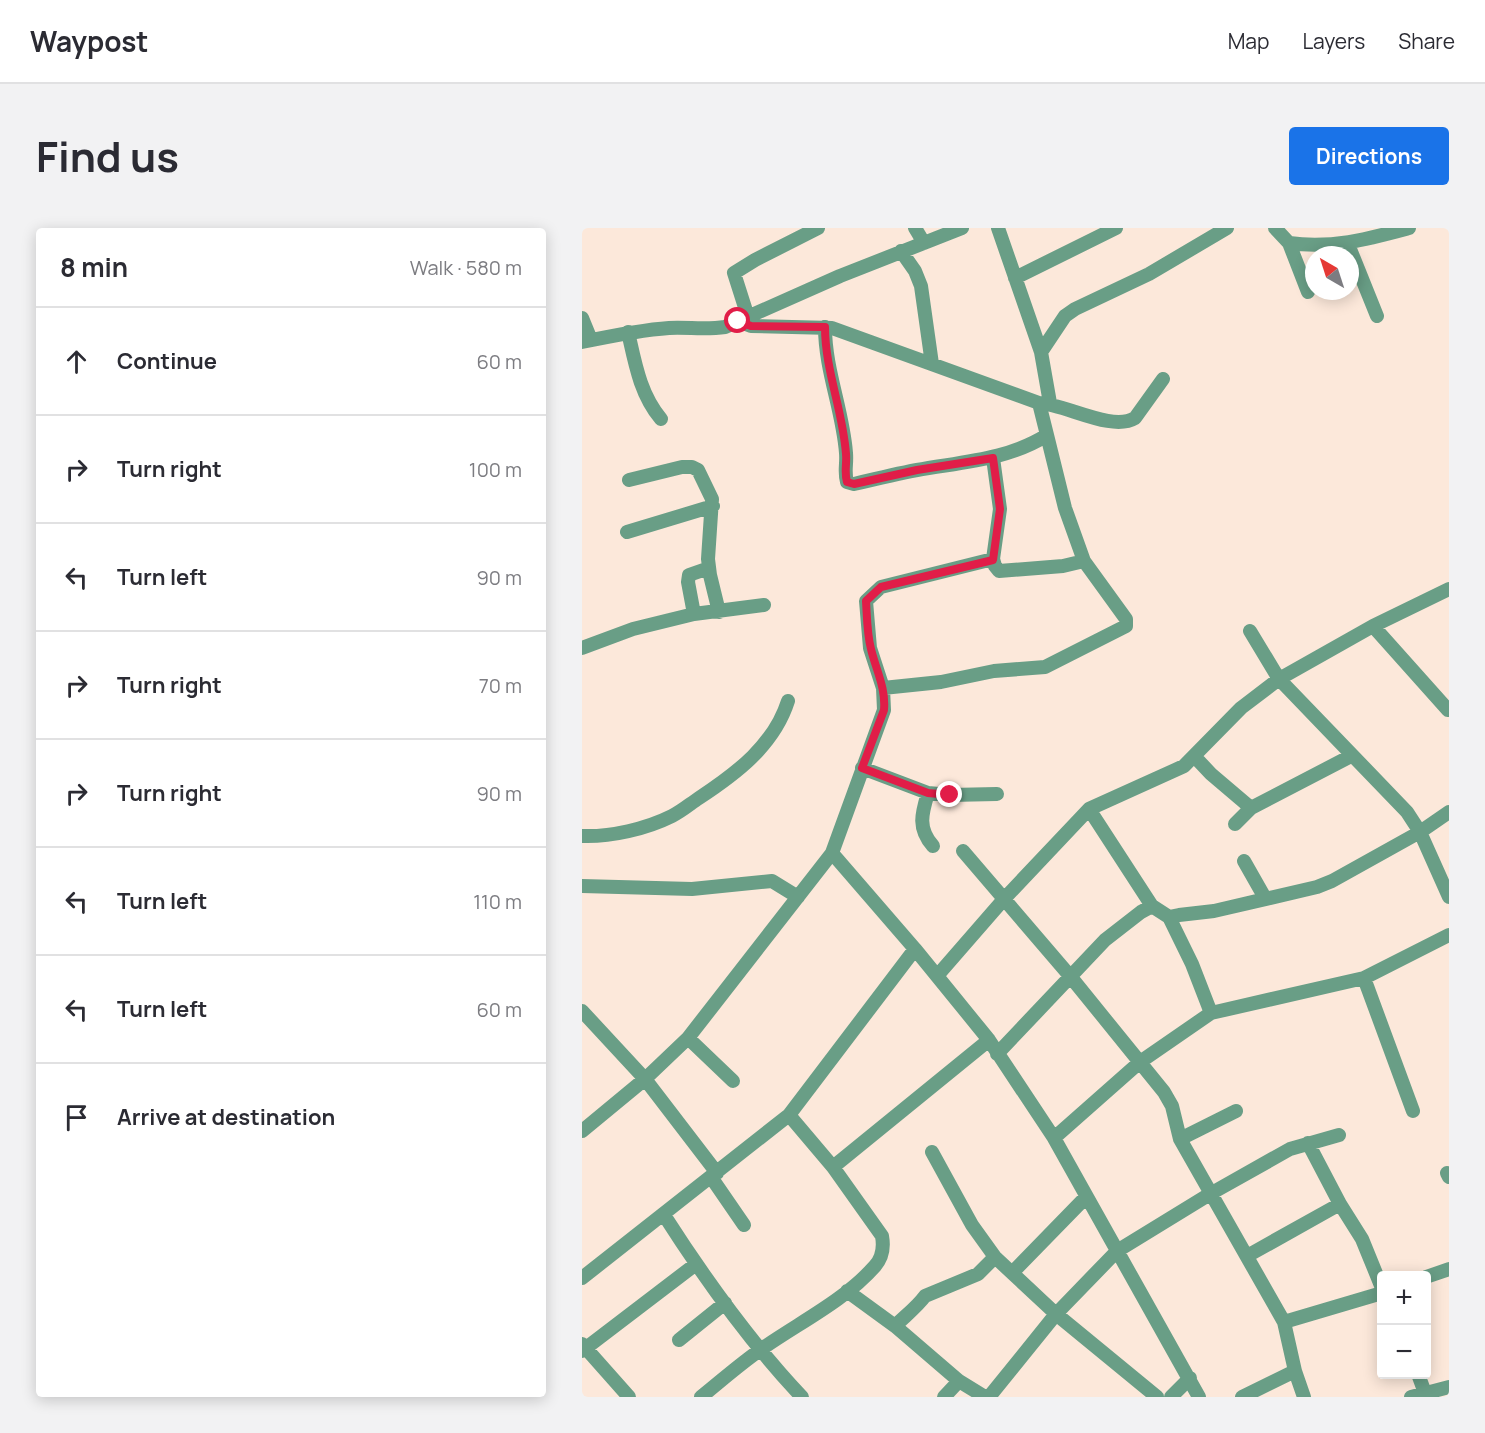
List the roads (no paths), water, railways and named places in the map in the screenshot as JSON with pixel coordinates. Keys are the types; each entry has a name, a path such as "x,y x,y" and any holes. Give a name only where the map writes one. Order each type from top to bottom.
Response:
{"street":[{"path":"819,228 734,273 743,319 751,326 825,327 849,333 1045,403 1097,418 1129,422 1135,418 1163,379"},
{"path":"915,228 924,243"},
{"path":"582,318 586,341 628,332 672,328 712,329 743,319 962,228"},
{"path":"884,688 941,682 994,671 1045,667 1126,626 1126,619 1084,561 1065,508 1047,435 1041,352 998,228"},
{"path":"1015,278 1116,228"},
{"path":"1041,352 1065,316 1075,309 1149,274 1227,228"},
{"path":"1275,228 1289,243 1305,284"},
{"path":"1289,243 1348,244 1409,228"},
{"path":"1348,244 1377,316"},
{"path":"902,251 915,271 921,286 933,363"},
{"path":"825,327 827,354 846,454 844,474 847,482 854,484 917,470 993,458 1037,442 1047,435"},
{"path":"628,332 644,392 650,406 661,419"},
{"path":"993,458 1000,509 993,560 999,571 1063,566 1084,561"},
{"path":"629,480 682,467 692,467 698,470 712,499 709,568 719,612"},
{"path":"627,532 713,506"},
{"path":"582,1131 645,1079 688,1038 832,853 884,710 884,688 870,648 866,601 873,592 881,587 993,560"},
{"path":"694,614 688,582 689,575 709,568"},
{"path":"937,976 1004,899 1089,809 1177,771 1195,757 1241,708 1279,679 1372,626 1449,589"},
{"path":"582,648 633,629 694,614 764,605"},
{"path":"1372,626 1448,710"},
{"path":"1250,631 1279,679 1407,812 1420,832 1449,897"},
{"path":"582,836 597,837 637,828 672,816 734,774 782,720 788,700"},
{"path":"1235,824 1251,808 1351,756"},
{"path":"1195,757 1251,808"},
{"path":"862,768 928,793 997,794"},
{"path":"928,793 921,820 923,832 933,846"},
{"path":"1089,809 1152,906 1168,918 1192,964 1211,1013"},
{"path":"1168,918 1214,911 1324,884 1420,832 1449,812"},
{"path":"963,851 1070,976 1164,1092 1172,1106 1180,1139 1284,1322 1295,1371 1304,1397"},
{"path":"832,853 915,949 989,1040 1054,1138 1199,1397"},
{"path":"1244,861 1265,898"},
{"path":"582,886 692,889 772,881 798,897"},
{"path":"997,1054 1105,940 1152,906"},
{"path":"1054,1138 1140,1062 1211,1013 1364,978 1449,936"},
{"path":"582,1278 789,1115 915,949"},
{"path":"1364,978 1413,1111"},
{"path":"582,1011 645,1079 714,1175 744,1225"},
{"path":"688,1038 733,1081"},
{"path":"832,1167 989,1040"},
{"path":"1180,1139 1236,1111"},
{"path":"701,1397 760,1350 847,1291 876,1265 881,1256 884,1245 882,1236 832,1167 789,1115"},
{"path":"847,1291 895,1326 959,1381 987,1397 1056,1314 1118,1251 1210,1194 1290,1149 1339,1135"},
{"path":"1308,1143 1340,1204 1362,1239 1377,1276"},
{"path":"932,1152 972,1225 995,1257 1056,1314 1157,1397"},
{"path":"1012,1273 1086,1197"},
{"path":"1247,1256 1340,1204"},
{"path":"664,1215 696,1264 760,1350 801,1397"},
{"path":"895,1326 920,1304 925,1296 978,1274 995,1257"},
{"path":"622,1395 583,1348 696,1264"},
{"path":"1431,1275 1449,1269"},
{"path":"1284,1322 1377,1294"},
{"path":"679,1340 725,1303"},
{"path":"1242,1397 1295,1371"},
{"path":"1171,1397 1190,1378"},
{"path":"1420,1379 1425,1393"},
{"path":"944,1397 959,1381"},
{"path":"1411,1397 1449,1387"}]}
